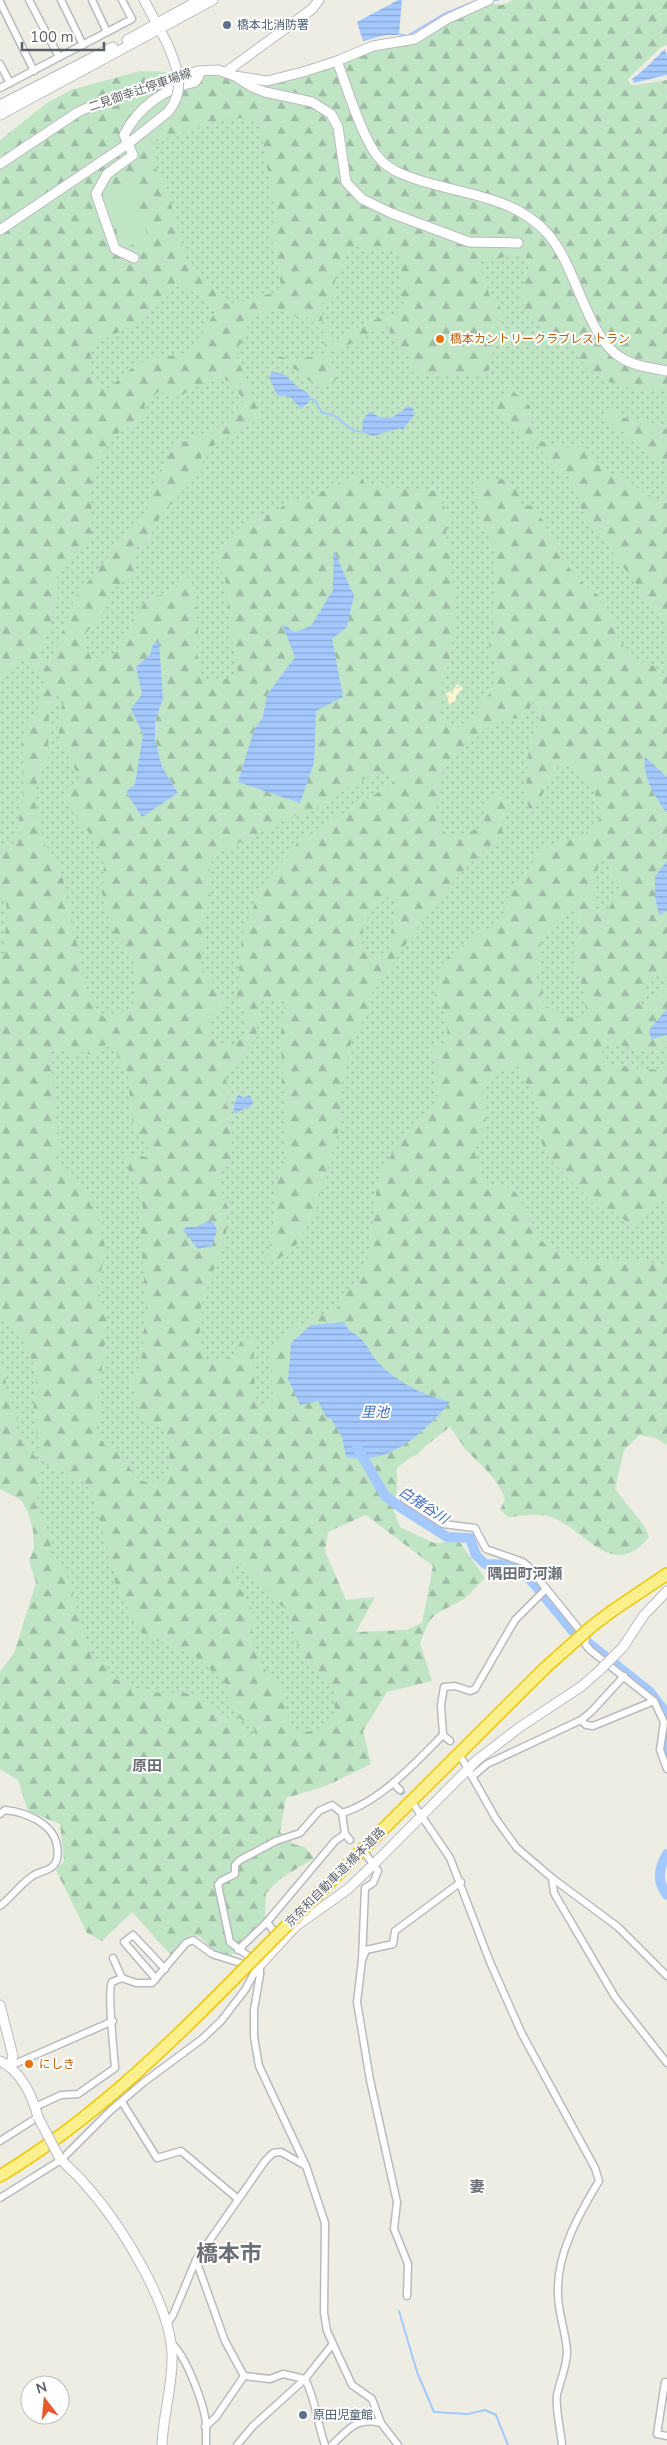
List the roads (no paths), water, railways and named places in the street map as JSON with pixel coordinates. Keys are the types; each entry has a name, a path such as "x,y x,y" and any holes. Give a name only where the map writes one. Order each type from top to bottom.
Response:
{"highway":[{"name":"京奈和自動車道;橋本道路","path":"0,2176 67,2132 141,2071 545,1668 591,1627 667,1574"}],"street":[{"path":"29,0 59,58"},
{"path":"61,0 83,45"},
{"path":"92,0 107,32"},
{"path":"0,88 132,19 122,0"},
{"path":"0,230 128,143 168,112 176,101 180,80 167,43 144,0"},
{"path":"0,115 158,26 199,0"},
{"path":"0,105 213,0"},
{"path":"318,0 312,9 230,74 265,92 312,102 331,114 338,127 346,182 362,199 391,214 468,242 518,243"},
{"name":"二見御幸辻停車場線","path":"0,164 85,109 198,71 218,70 230,74 267,80 337,61 373,46 416,39 447,19 489,0"},
{"path":"0,2 34,71"},
{"path":"337,61 369,142 380,159 390,168 410,178 502,201 523,212 556,244 597,330 612,351 621,358 636,364 667,371"},
{"path":"0,64 10,83"},
{"path":"134,258 115,249 96,194 107,174 133,155 124,135 126,130 150,103 163,92 195,82 199,76 198,71"},
{"path":"404,1499 443,1524 475,1528 486,1549 524,1562 545,1590 580,1630 590,1650 654,1700 664,1722 660,1750 667,1769"},
{"path":"450,1742 443,1735 441,1705 444,1687 455,1686 470,1692 475,1689 515,1620 545,1590"},
{"path":"0,2198 60,2159 110,2111 144,2082 202,2039 221,2021 246,1990 281,1940 312,1913 348,1888 423,1815 520,1727 582,1686 600,1670 623,1647 644,1615 667,1591"},
{"path":"470,1772 581,1720 591,1712 624,1676"},
{"path":"581,1720 586,1725 593,1726 654,1700"},
{"path":"342,1813 352,1810 393,1783 443,1735"},
{"path":"461,1757 496,1819 517,1848 552,1878 618,1928 667,1976"},
{"path":"393,1783 400,1790"},
{"path":"350,1840 345,1834 342,1813 332,1805 325,1808 300,1833 276,1841 240,1860 235,1865 235,1874 221,1881 218,1885 230,1942 258,1971 254,2010 254,2037 259,2066 306,2166 324,2223 324,2313 332,2345 352,2385 372,2399 381,2423 398,2445"},
{"path":"414,1805 423,1815 450,1858 490,1962 522,2034 596,2168 599,2181 584,2206 563,2253 558,2276 559,2312 567,2349 564,2373 557,2397 562,2445"},
{"path":"0,1814 5,1810 16,1811 48,1826 56,1836 58,1853 56,1863 50,1870 36,1875 0,1906"},
{"path":"238,1950 267,1922 335,1841 345,1834"},
{"path":"365,1853 378,1871 373,1883 365,1888 362,1960 357,2002 370,2080 397,2202 394,2229 408,2264 407,2296"},
{"path":"552,1878 554,1892 615,1997 667,2063"},
{"path":"362,1960 366,1950 393,1944 396,1931 460,1882"},
{"path":"267,1922 281,1940"},
{"path":"156,1979 124,1942 133,1935 165,1969"},
{"path":"36,2106 61,2095 78,2094 115,2068 109,1986 112,1982 122,1978 136,1984 152,1983 186,1943 193,1940 212,1954 258,1971"},
{"path":"114,1958 122,1978"},
{"path":"0,2006 13,2056 10,2066"},
{"path":"10,2066 113,2021"},
{"path":"0,2061 10,2066 19,2076 36,2106 38,2117 60,2159 84,2182 107,2212 144,2269 167,2324 171,2343 172,2356 162,2445"},
{"path":"122,2102 158,2158 181,2152 238,2199"},
{"path":"0,2141 38,2117"},
{"path":"167,2324 173,2315 196,2260 265,2161 273,2154 281,2152 306,2166"},
{"path":"196,2260 225,2341 244,2376"},
{"path":"171,2343 178,2349 196,2391 205,2427 206,2445"},
{"path":"239,2444 253,2426 305,2379 332,2345"},
{"path":"244,2376 270,2379 283,2374 305,2379"},
{"path":"205,2427 216,2418 244,2376"},
{"path":"305,2379 311,2391 318,2428 325,2445"},
{"path":"667,2382 665,2382 657,2434 667,2436"},
{"path":"332,2445 357,2422 368,2420 381,2423"}],"water":[{"path":"398,0 402,0 399,35 386,35 363,41 357,22"},
{"path":"665,49 667,75 634,83 632,79"},
{"path":"272,372 281,373 307,392 310,401 301,409 290,397 277,395 269,377"},
{"path":"408,406 413,408 414,415 402,431 400,428 373,436 362,432 363,420 369,412 380,417 392,418"},
{"path":"334,551 354,596 347,627 332,639 343,697 316,711 314,763 300,803 238,782 254,730 263,717 267,695 295,657 282,624 295,632 311,626 333,590"},
{"path":"159,641 163,699 155,721 155,740 162,767 178,793 142,817 126,792 135,784 143,734 131,709 142,694 136,667 150,655 153,645"},
{"path":"645,757 667,777 667,813 658,801 647,779"},
{"path":"667,861 667,911 659,915 655,897 655,876"},
{"path":"667,1009 667,1035 651,1039 649,1030"},
{"path":"239,1094 243,1098 250,1095 253,1103 250,1107 236,1114 234,1112 234,1104"},
{"path":"209,1221 214,1223 217,1230 212,1246 198,1249 183,1230 186,1227 195,1227"},
{"name":"里池","path":"344,1322 348,1329 364,1342 383,1368 400,1381 419,1391 450,1402 414,1438 393,1451 382,1455 367,1458 346,1457 342,1437 331,1419 326,1417 318,1401 300,1405 288,1379 291,1343 311,1325"}],"waterway":[{"path":"398,34 407,36 444,14 478,0"},
{"path":"491,0 498,0"},
{"path":"310,399 315,400 322,413 334,416 350,428 362,432"},
{"name":"白猪谷川","path":"357,1447 385,1496 447,1537 470,1538 476,1555 485,1564 516,1565 572,1630 650,1692 666,1713 667,1719"},
{"name":"白猪谷川","path":"667,1730 663,1745 667,1760"},
{"name":"白猪谷川","path":"667,1854 660,1874 661,1885 667,1895"},
{"path":"399,2311 417,2372 434,2412 468,2414 485,2410 496,2415 508,2445"}],"tunnel":[{"path":"400,1790 413,1804"}],"place":[{"name":"橋本北消防署","path":"227,25"},
{"name":"橋本カントリークラブレストラン","path":"440,339"},
{"name":"にしき","path":"29,2064"},
{"name":"原田児童館","path":"303,2415"}],"district":[{"name":"隅田町河瀬","path":"525,1574"},
{"name":"原田","path":"147,1766"},
{"name":"妻","path":"477,2187"},
{"name":"橋本市","path":"229,2253"}]}
